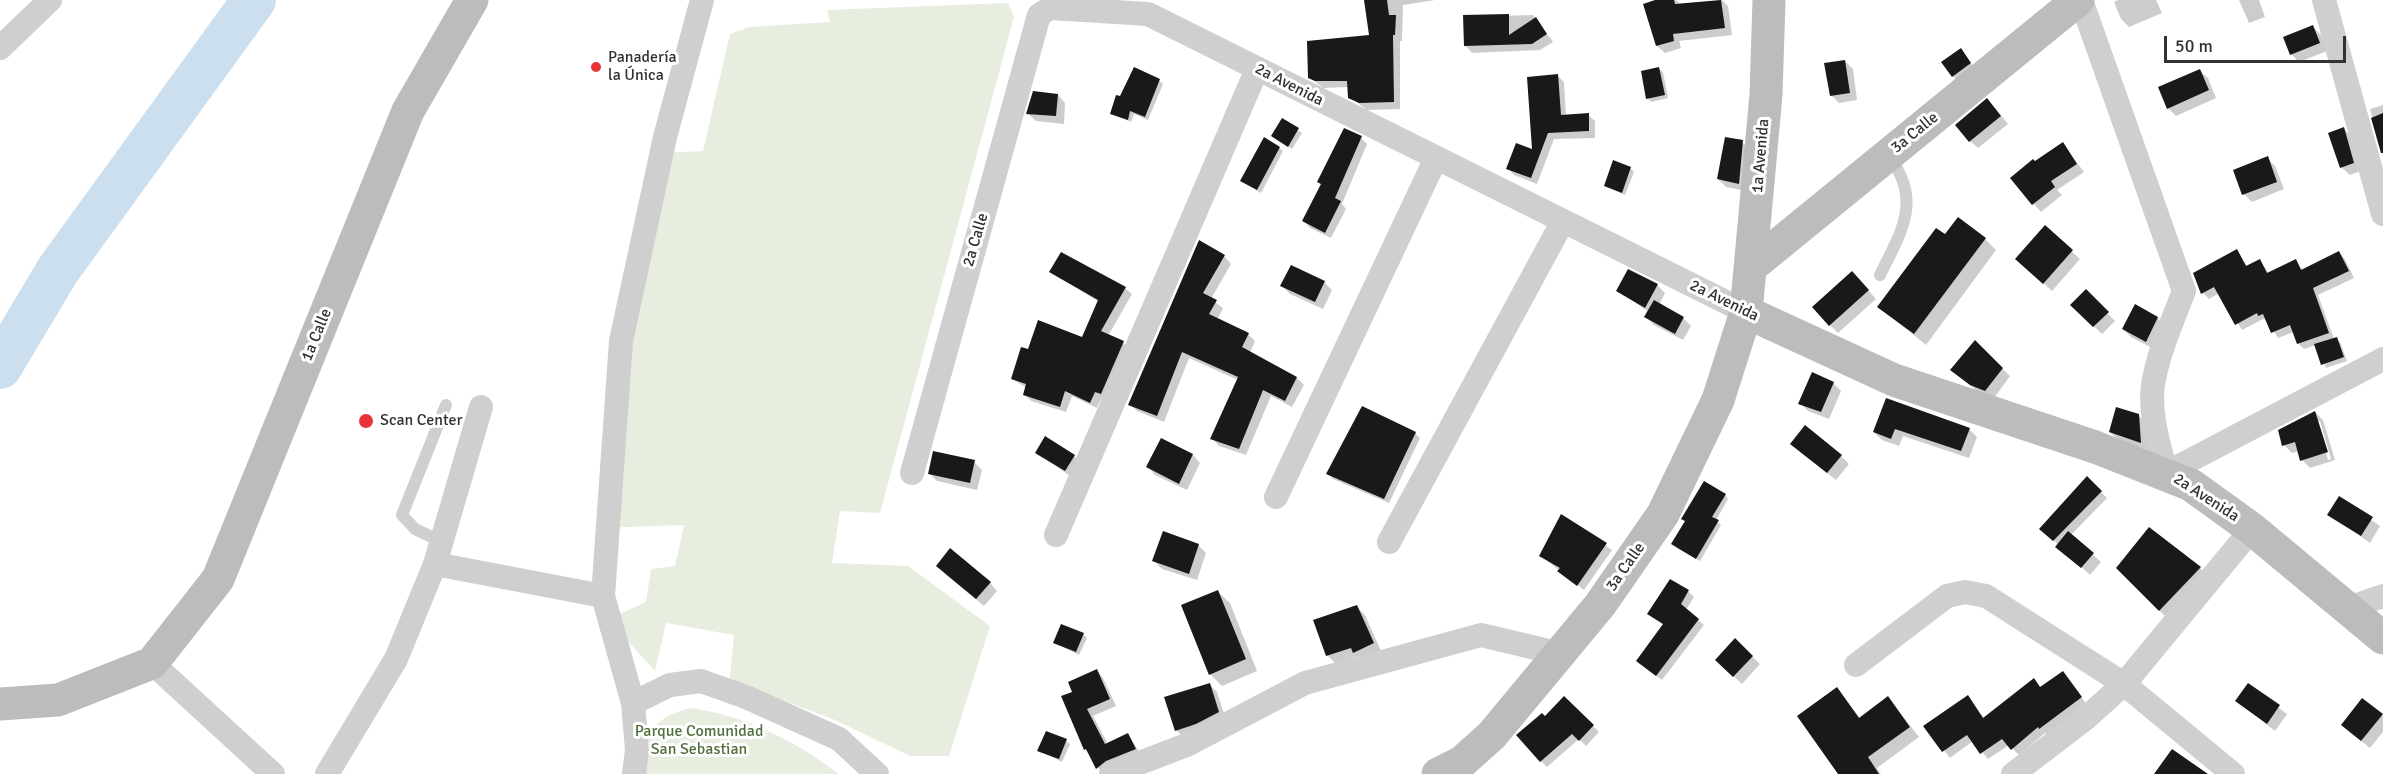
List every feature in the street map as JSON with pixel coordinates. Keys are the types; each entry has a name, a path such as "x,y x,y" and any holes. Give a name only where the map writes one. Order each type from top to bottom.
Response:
{"street":[{"path":"0,48 50,0"},
{"name":"1a Calle","path":"152,663 218,579 408,111 472,0"},
{"path":"634,774 637,750 633,703 603,596 621,341 665,137 702,0"},
{"name":"1a Avenida","path":"1746,312 1752,266 1770,23 1769,0"},
{"path":"2079,0 2184,291 2165,342 2153,386 2155,429 2166,473 2383,359"},
{"name":"3a Calle","path":"1752,266 2079,0"},
{"path":"2324,0 2383,214"},
{"name":"2a Avenida","path":"1044,10 1148,7 1257,69 1746,312 1894,380 2166,473 2191,485 2252,529 2345,609 2383,638"},
{"name":"2a Calle","path":"912,473 1038,15 1044,10"},
{"path":"1056,535 1257,69"},
{"path":"1276,498 1436,158"},
{"path":"1389,542 1563,221"},
{"name":"3a Calle","path":"1438,774 1462,762 1492,735 1600,605 1663,514 1718,400 1746,312"},
{"path":"327,774 396,659 439,553 481,407"},
{"path":"2013,774 2085,719 2124,684 2252,529"},
{"path":"439,553 603,596"},
{"path":"1856,665 1947,596 1965,592 1986,596 2124,684 2233,774"},
{"path":"2345,609 2383,596"},
{"path":"1111,774 1189,744 1305,683 1481,635 1561,654"},
{"path":"0,704 58,700 152,663 273,774"},
{"path":"633,703 670,685 701,681 746,697 839,739 877,774"}],"lane":[{"path":"1880,275 1905,223 1906,193 1900,171 1888,155"},
{"path":"439,553 402,515 446,405"}],"green space":[{"path":"1008,3 1014,17 880,513 840,511 832,563 908,566 990,626 949,756 910,756 835,720 771,696 729,688 734,635 666,623 655,671 608,619 646,602 651,569 675,566 684,525 599,528 663,153 703,151 730,34 749,27 830,22 827,10"},
{"name":"Parque Comunidad San Sebastian","path":"690,708 710,711 769,731 805,751 839,774 646,774 646,748 652,730 666,717"}],"building":[{"path":"1364,0 1387,0 1389,15 1396,15 1395,35 1393,35 1394,102 1359,103 1348,98 1347,81 1315,81 1308,78 1307,41 1369,35"},
{"path":"1655,0 1674,0 1675,4 1721,0 1725,28 1673,34 1674,41 1656,46 1643,4"},
{"path":"1509,14 1509,35 1536,17 1547,34 1532,44 1464,46 1463,15"},
{"path":"2313,25 2320,43 2290,55 2283,37"},
{"path":"1961,48 1971,63 1952,77 1941,62"},
{"path":"1845,60 1850,93 1830,96 1824,63"},
{"path":"1134,67 1160,79 1145,117 1130,111 1128,120 1110,114 1116,95 1120,96"},
{"path":"1659,67 1665,95 1646,99 1641,71"},
{"path":"2200,69 2209,90 2167,109 2158,87"},
{"path":"1558,74 1561,115 1589,113 1589,131 1548,133 1531,178 1506,169 1516,143 1532,149 1527,77"},
{"path":"1033,91 1058,94 1056,116 1026,114"},
{"path":"1987,98 2001,116 1969,142 1955,125"},
{"path":"2383,113 2383,153 2381,153 2371,118"},
{"path":"1282,118 1299,128 1288,147 1271,136"},
{"path":"2344,127 2354,163 2340,168 2328,133"},
{"path":"1344,128 1362,136 1335,198 1341,201 1325,233 1302,221 1321,184 1317,182"},
{"path":"1264,137 1280,147 1257,190 1240,181"},
{"path":"1725,137 1743,140 1739,184 1717,179"},
{"path":"2063,142 2077,164 2051,181 2055,187 2032,205 2010,178 2033,159 2035,161"},
{"path":"2268,156 2277,182 2242,195 2233,170"},
{"path":"1613,160 1631,167 1622,193 1604,186"},
{"path":"1958,217 1986,238 1914,334 1877,307 1936,228 1945,234"},
{"path":"2045,225 2073,250 2043,284 2015,259"},
{"path":"1199,240 1225,255 1203,293 1217,300 1209,314 1249,333 1242,347 1297,377 1285,401 1263,390 1239,449 1210,439 1238,377 1182,352 1157,416 1128,405"},
{"path":"2237,249 2246,266 2260,259 2267,273 2296,259 2301,270 2339,251 2349,271 2313,288 2329,333 2297,344 2290,325 2271,333 2263,314 2258,316 2257,313 2235,325 2214,287 2201,294 2193,273"},
{"path":"1061,252 1126,287 1101,331 1124,341 1101,394 1095,392 1090,403 1065,391 1060,407 1023,395 1026,384 1011,379 1021,347 1028,349 1038,320 1082,337 1098,300 1049,272"},
{"path":"1291,265 1325,281 1315,302 1280,286"},
{"path":"1628,269 1658,284 1645,308 1616,291"},
{"path":"1852,271 1869,290 1829,326 1812,307"},
{"path":"2086,289 2109,312 2093,327 2070,305"},
{"path":"1654,300 1684,317 1675,334 1644,317"},
{"path":"2135,304 2158,317 2146,342 2122,329"},
{"path":"2337,337 2344,357 2321,365 2314,344"},
{"path":"1975,340 2003,368 1985,391 1970,385 1950,370"},
{"path":"1812,372 1834,382 1821,412 1798,404"},
{"path":"1886,398 1970,428 1961,451 1895,429 1891,439 1873,432"},
{"path":"1362,406 1416,432 1384,499 1326,474"},
{"path":"2116,407 2139,414 2141,443 2109,432"},
{"path":"2315,411 2328,452 2300,461 2295,442 2282,446 2278,430"},
{"path":"1805,425 1842,455 1827,473 1790,444"},
{"path":"1045,436 1075,455 1065,471 1035,453"},
{"path":"1161,438 1193,454 1179,484 1146,467"},
{"path":"933,451 975,460 970,483 928,474"},
{"path":"2087,476 2102,491 2053,541 2039,529"},
{"path":"1704,481 1726,494 1712,517 1719,520 1696,559 1671,544 1685,521 1681,519"},
{"path":"2339,496 2373,517 2361,536 2327,515"},
{"path":"1561,514 1607,543 1577,586 1557,571 1560,568 1539,556"},
{"path":"2149,527 2201,567 2159,611 2116,568"},
{"path":"1163,531 1199,544 1189,574 1152,561"},
{"path":"2068,531 2094,553 2081,568 2055,547"},
{"path":"950,548 991,582 976,599 936,566"},
{"path":"1670,579 1689,590 1681,604 1699,619 1656,676 1636,661 1663,624 1647,614"},
{"path":"1218,590 1246,659 1209,675 1181,605"},
{"path":"1357,605 1374,643 1353,653 1351,648 1326,656 1313,620"},
{"path":"1061,624 1084,633 1076,652 1053,643"},
{"path":"1735,638 1753,656 1733,677 1715,660"},
{"path":"1097,669 1110,699 1087,709 1105,744 1128,733 1136,749 1106,761 1096,769 1086,749 1084,750 1061,696 1072,692 1068,682"},
{"path":"2063,671 2082,697 2039,729 2038,727 2011,750 2002,739 1980,754 1967,735 1942,752 1923,726 1968,695 1983,718 2034,678 2040,687"},
{"path":"1210,683 1219,712 1196,724 1175,731 1164,697"},
{"path":"2248,683 2280,705 2267,724 2235,701"},
{"path":"1837,687 1859,718 1888,696 1910,727 1868,757 1879,774 1838,774 1797,716"},
{"path":"1564,696 1594,725 1579,741 1572,734 1540,762 1516,735 1542,713 1545,716"},
{"path":"2362,698 2383,714 2361,741 2341,725"},
{"path":"1046,731 1067,739 1059,759 1037,751"},
{"path":"2172,749 2208,774 2154,774"}],"waterway":[{"path":"0,367 58,270 254,0"}],"place":[{"name":"Panadería la Única","path":"596,67"},
{"name":"Scan Center","path":"366,421"}]}
